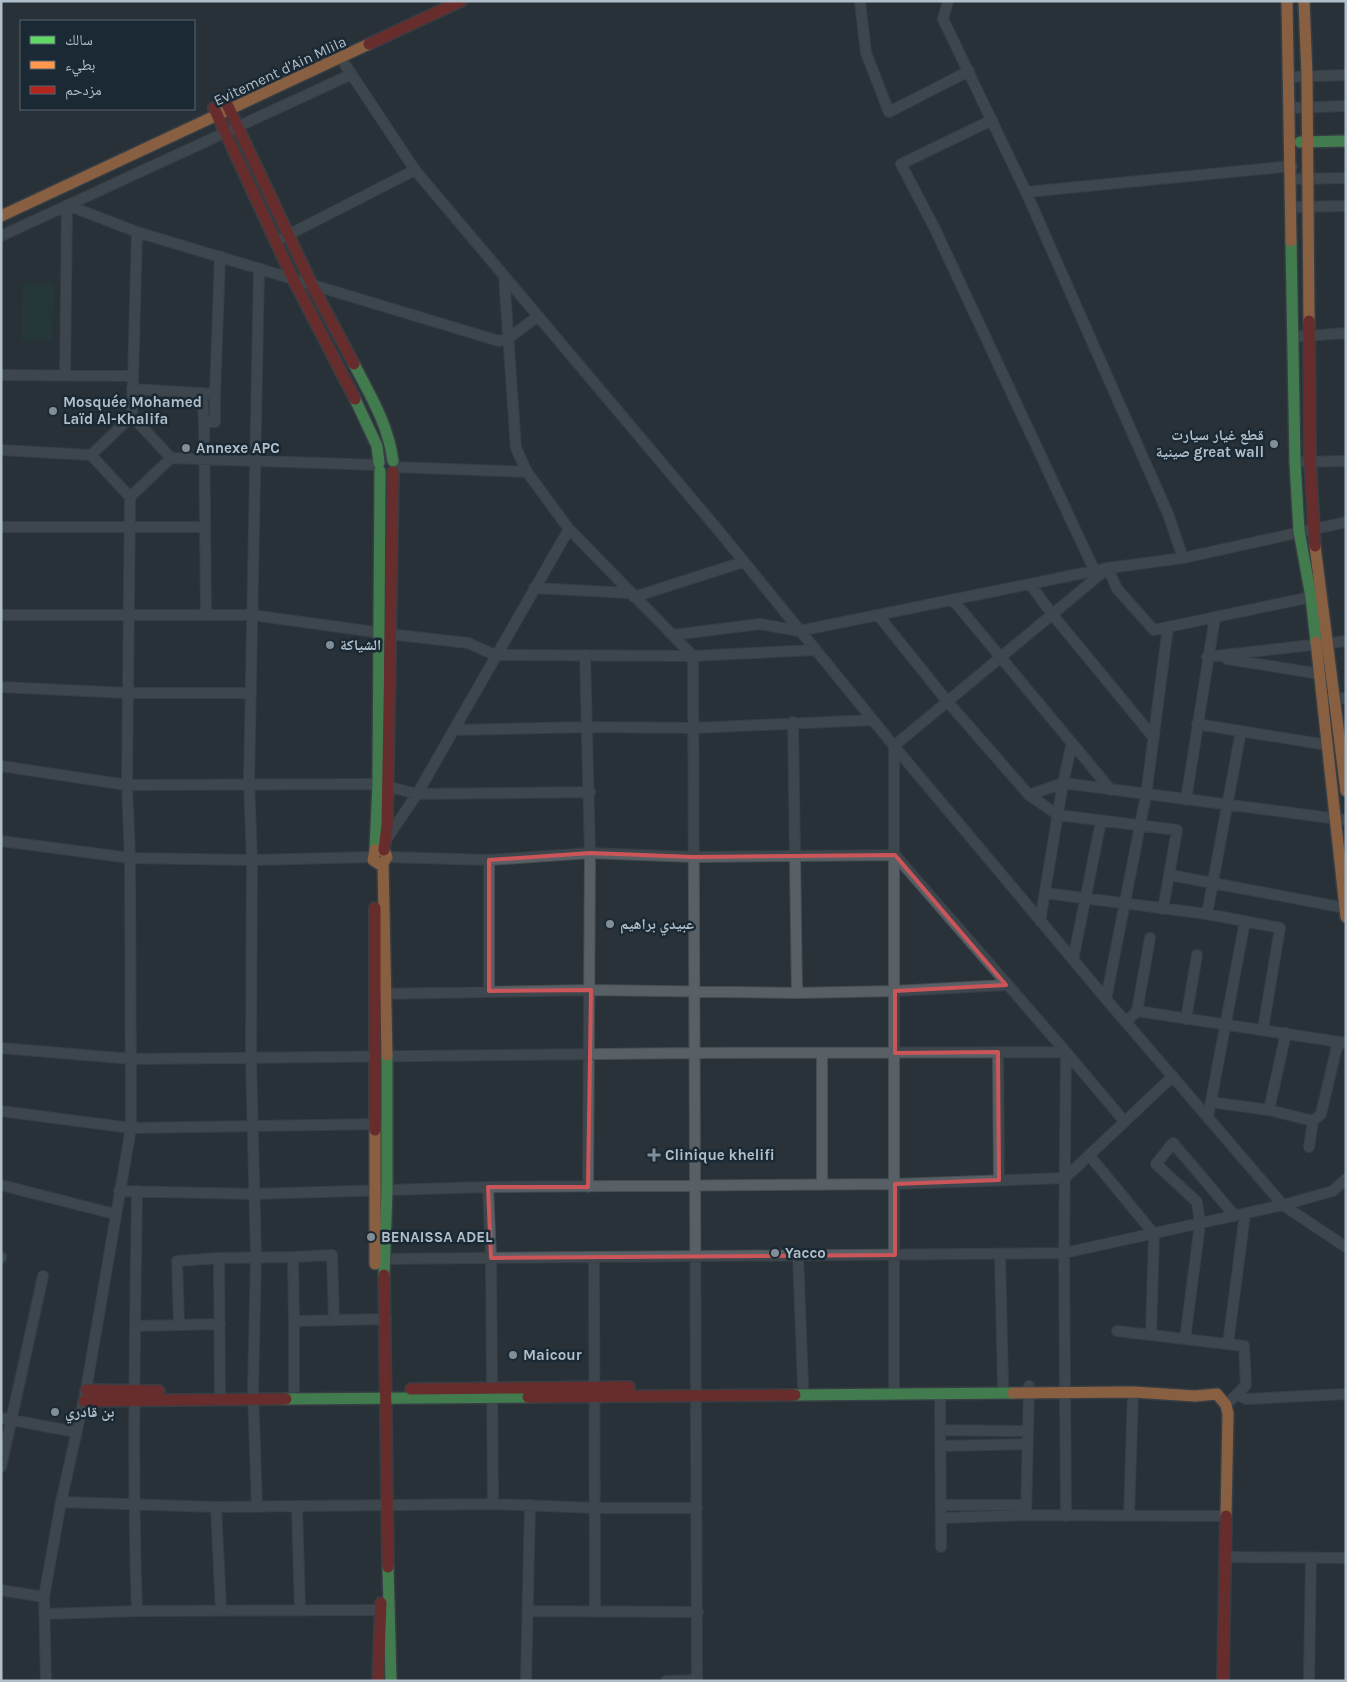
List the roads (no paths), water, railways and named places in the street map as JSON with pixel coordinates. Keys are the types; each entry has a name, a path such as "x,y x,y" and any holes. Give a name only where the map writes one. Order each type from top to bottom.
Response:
{"main road":[{"name":"Evitement d'Ain Mlila","path":"339,55 439,1"},
{"name":"Evitement d'Ain Mlila","path":"1,216 228,106 461,1"},
{"path":"1287,1 1292,166 1295,462 1299,531 1311,597 1330,768 1341,820 1345,911"},
{"path":"1304,1 1309,179 1310,462 1313,528 1329,642 1341,698 1346,791"},
{"path":"228,106 312,285 383,420 390,438 394,466 380,855 380,994 374,1056 387,1190 380,1259"},
{"name":"Evitement d'Ain Mlila","path":"1,205 216,112"},
{"path":"216,112 292,277 369,426 377,446 379,466 377,633 382,785"},
{"path":"1291,142 1346,141"},
{"path":"379,466 386,458 394,466"},
{"path":"380,994 387,1056 374,1191 380,1259 383,1505 386,1610 391,1681"},
{"path":"85,1395 696,1391 940,1394 1163,1385 1195,1396"},
{"path":"696,1391 803,1386 1003,1386 1030,1389"},
{"path":"1066,1389 1195,1396 1217,1394 1226,1406 1223,1681"},
{"path":"254,1395 294,1390 381,1394"},
{"path":"378,1681 386,1610"}],"street":[{"path":"860,1 866,53 889,112 969,72"},
{"path":"948,1 943,19 1026,192 1168,514 1183,558"},
{"path":"339,55 415,170 1040,921 1283,1206 1346,1247"},
{"path":"1,236 352,74"},
{"path":"1290,77 1346,75"},
{"path":"1290,108 1346,106"},
{"path":"992,120 901,164 934,229 1096,574"},
{"path":"1026,192 1292,166"},
{"path":"276,240 289,236 415,170"},
{"path":"1292,179 1346,178"},
{"path":"67,205 137,232 292,277 312,285 499,341 509,338 538,316"},
{"path":"65,375 67,205"},
{"path":"1292,207 1346,206"},
{"path":"137,232 132,416 171,458 379,466"},
{"path":"204,422 215,422 220,256"},
{"path":"256,1506 254,1395 256,1257 251,1059 252,860 249,783 259,268"},
{"path":"504,276 516,448 527,472 569,529 693,656 697,1680 666,1681"},
{"path":"1293,337 1346,333"},
{"path":"1,375 132,376"},
{"path":"132,389 215,394"},
{"path":"202,393 206,614"},
{"path":"90,455 132,416"},
{"path":"1,450 90,455 130,497 127,785 130,858 131,1128 85,1395 61,1502 44,1597 46,1681"},
{"path":"130,497 171,458"},
{"path":"1295,462 1346,461"},
{"path":"394,466 527,472"},
{"path":"894,746 1052,614 1096,574 1108,568 1183,558 1346,522"},
{"path":"1,527 205,527"},
{"path":"380,855 569,529"},
{"path":"534,588 632,595 743,562"},
{"path":"1108,568 1117,589 1154,630 1311,597"},
{"path":"673,635 760,624 799,631 1030,584 1096,574"},
{"path":"1030,584 1052,614 1154,738"},
{"path":"952,600 1111,790"},
{"path":"1,615 252,615 377,633 468,642 495,655 693,656 815,650"},
{"path":"878,615 947,701 1029,795 1058,815 1176,830 1163,909"},
{"path":"1186,800 1211,657 1215,617"},
{"path":"1106,999 1146,795 1168,627"},
{"path":"1211,657 1346,641"},
{"path":"585,655 590,792 591,990 588,1187"},
{"path":"1211,657 1320,674"},
{"path":"1,686 128,693 251,693"},
{"path":"1322,700 1341,698"},
{"path":"454,730 588,727 694,728 793,722 872,720"},
{"path":"793,722 797,992"},
{"path":"1198,724 1327,745"},
{"path":"1207,914 1241,731"},
{"path":"1040,921 1063,783 1072,743"},
{"path":"894,746 894,1386"},
{"path":"1,766 127,785 249,783 382,785 417,794 590,792"},
{"path":"1330,768 1344,766"},
{"path":"1029,795 1063,783 1341,820"},
{"path":"1073,960 1101,821"},
{"path":"1,841 130,858 252,860 380,855 489,860 590,853 694,858 895,856 1125,1122"},
{"path":"489,860 489,991"},
{"path":"1170,875 1345,911"},
{"path":"1045,893 1124,905 1207,914 1280,928 1263,1029"},
{"path":"1208,1117 1245,921"},
{"path":"1126,1022 1137,1011 1150,938"},
{"path":"1186,1018 1197,955"},
{"path":"380,994 591,990 695,992 895,991 1006,985"},
{"path":"1137,1011 1225,1026 1263,1029 1342,1042 1321,1114 1313,1122 1309,1147"},
{"path":"1269,1110 1286,1033"},
{"path":"1,1048 132,1059 694,1053 1066,1052"},
{"path":"998,1052 999,1180"},
{"path":"1066,1052 1064,1254 1066,1516"},
{"path":"822,1053 822,1185"},
{"path":"119,1190 254,1194 488,1187 895,1184 1065,1178 1173,1076"},
{"path":"1211,1102 1269,1110 1313,1122"},
{"path":"1,1111 131,1128 380,1124"},
{"path":"1185,1339 1200,1224 1197,1202 1156,1164 1173,1143 1240,1215 1228,1344"},
{"path":"1089,1156 1154,1234 1151,1335"},
{"path":"380,1259 1064,1254 1283,1206 1333,1191 1346,1180"},
{"path":"1,1185 115,1214"},
{"path":"488,1187 491,1258 493,1504"},
{"path":"137,1191 133,1396 133,1505 137,1611"},
{"path":"1000,1254 1003,1386"},
{"path":"179,1324 177,1261 332,1255 334,1320"},
{"path":"798,1255 803,1386"},
{"path":"293,1257 294,1390"},
{"path":"219,1258 220,1395"},
{"path":"594,1258 595,1611"},
{"path":"1,1467 6,1418 43,1276"},
{"path":"294,1321 381,1319"},
{"path":"135,1326 220,1324"},
{"path":"1117,1332 1244,1346 1246,1385 1226,1406"},
{"path":"1026,1510 1030,1389"},
{"path":"1130,1516 1133,1392"},
{"path":"940,1394 942,1446 941,1547"},
{"path":"1237,1394 1246,1399 1346,1394"},
{"path":"6,1418 76,1432"},
{"path":"941,1430 1028,1431"},
{"path":"942,1446 1028,1444"},
{"path":"61,1502 216,1507 493,1504 596,1508 697,1508"},
{"path":"526,1681 530,1505"},
{"path":"942,1505 1026,1510 1066,1516 1226,1516"},
{"path":"297,1506 300,1610"},
{"path":"216,1507 221,1610"},
{"path":"942,1518 1026,1510"},
{"path":"1225,1558 1346,1558"},
{"path":"1309,1681 1311,1558"},
{"path":"1,1590 44,1597"},
{"path":"44,1614 221,1610 386,1610"},
{"path":"527,1611 698,1612"}],"place":[{"name":"Mosquée Mohamed Laïd Al-Khalifa","path":"53,411"},
{"name":"قطع غيار سيارت صينية great wall","path":"1274,444"},
{"name":"Annexe APC","path":"186,448"},
{"name":"الشياكة","path":"330,645"},
{"name":"عبيدي براهيم","path":"610,924"},
{"name":"Clinique khelifi","path":"654,1155"},
{"name":"BENAISSA ADEL","path":"371,1237"},
{"name":"Yacco","path":"775,1253"},
{"name":"Maicour","path":"513,1355"},
{"name":"بن قادري","path":"55,1412"}]}
